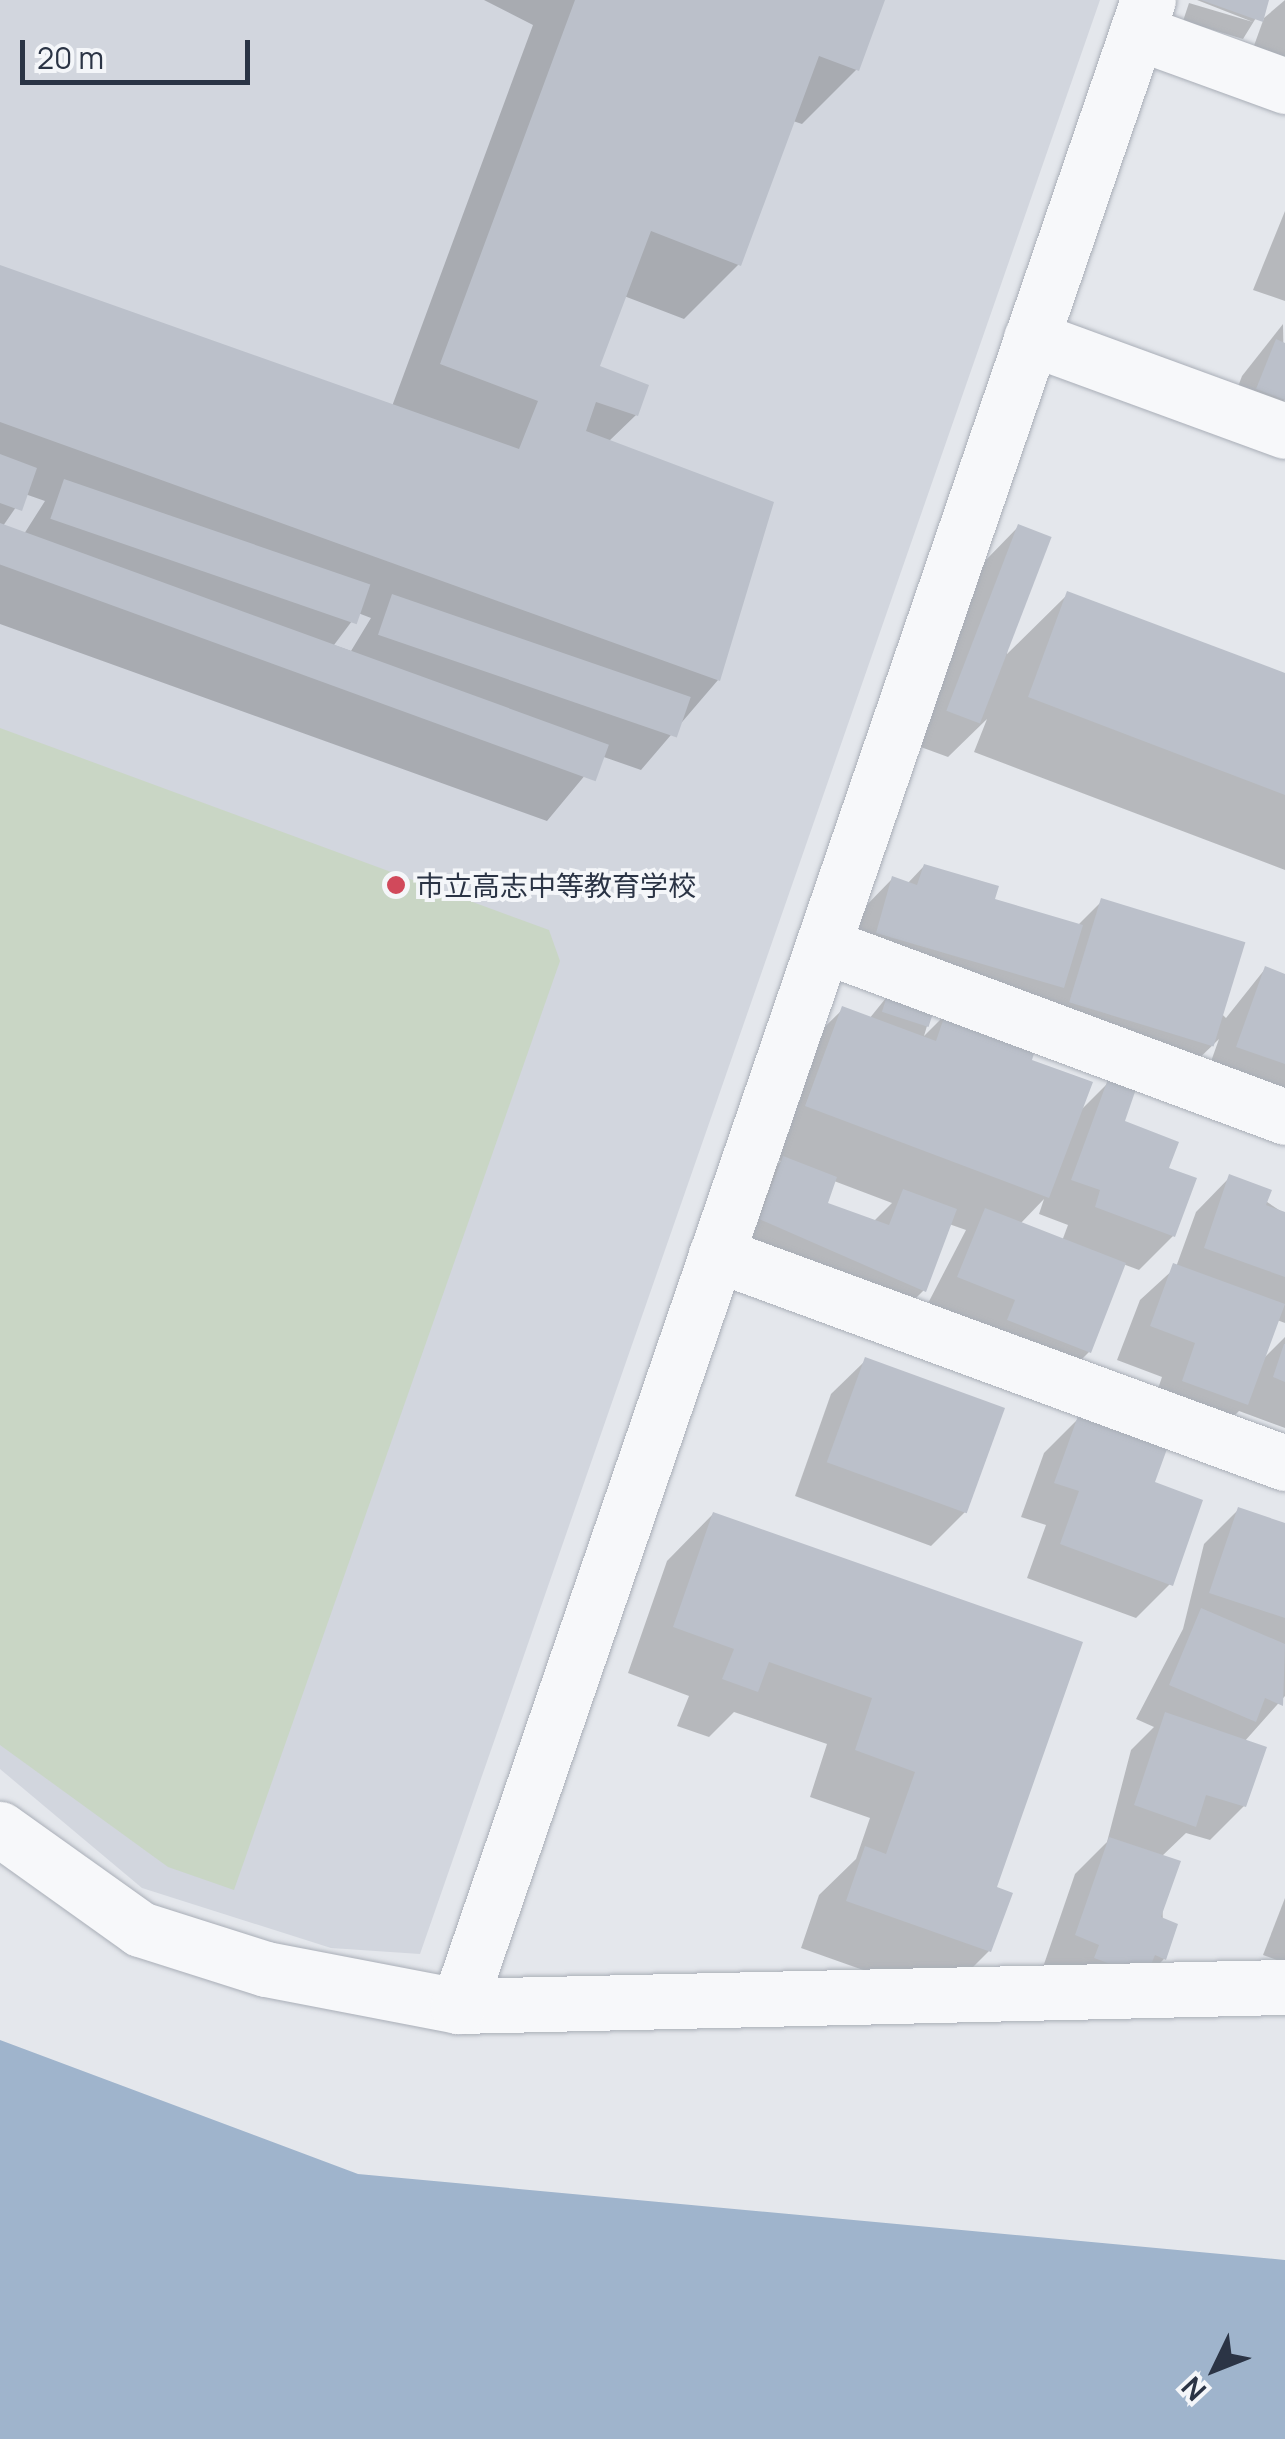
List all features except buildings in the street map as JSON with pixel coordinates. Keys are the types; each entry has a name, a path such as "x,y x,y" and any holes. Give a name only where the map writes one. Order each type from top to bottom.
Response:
{"street":[{"path":"458,2006 1143,16 1285,86"},
{"path":"1031,338 1285,431"},
{"path":"823,945 1285,1116"},
{"path":"716,1254 1285,1464"},
{"path":"0,1829 140,1929 266,1968 458,2006 1285,1987"}],"shaded area":[{"name":"市立高志中等教育学校","path":"0,0 1100,0 420,1954 331,1948 142,1888 0,1769"}],"green space":[{"path":"0,728 549,930 560,961 234,1890 168,1867 0,1745"}],"water":[{"path":"0,2040 358,2174 1285,2260 1285,2439 0,2439"}],"place":[{"name":"市立高志中等教育学校","path":"396,885"}]}
